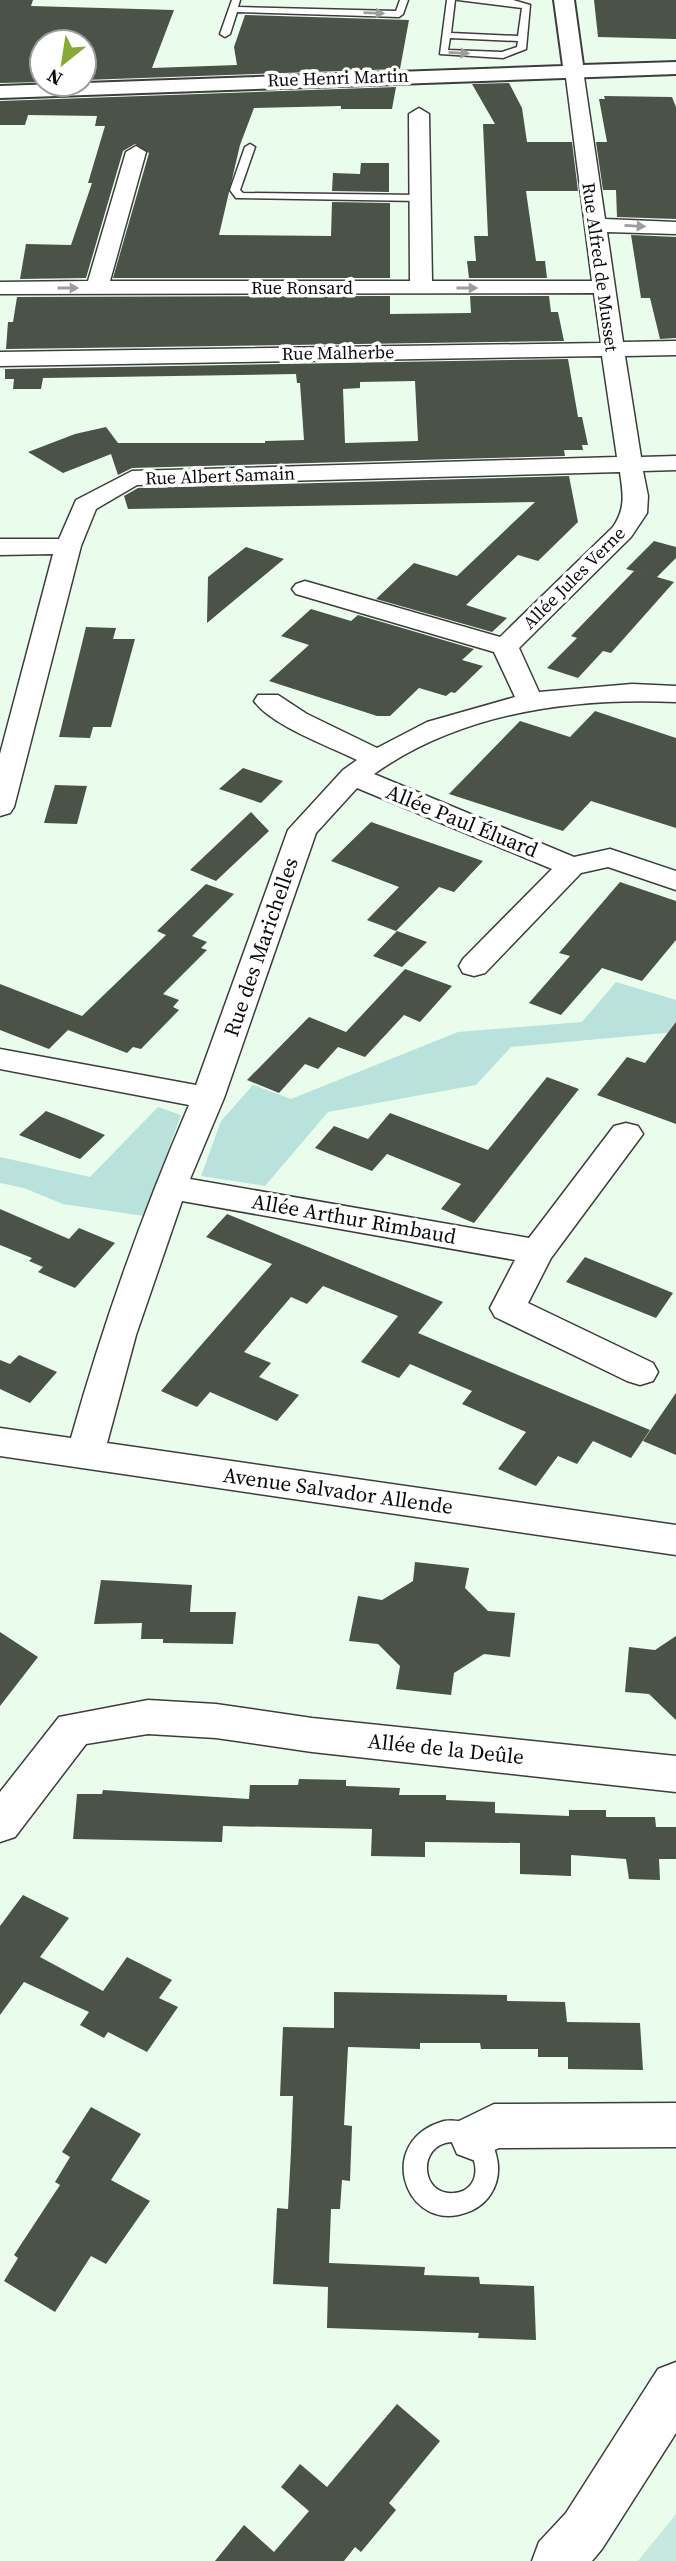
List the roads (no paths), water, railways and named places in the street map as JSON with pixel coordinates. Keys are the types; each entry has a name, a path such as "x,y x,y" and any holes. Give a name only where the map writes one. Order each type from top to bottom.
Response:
{"street":[{"path":"564,0 573,70"},
{"name":"Rue Henri Martin","path":"0,92 676,68"},
{"name":"Rue Alfred de Musset","path":"573,70 631,464"},
{"path":"419,114 421,288"},
{"path":"97,288 136,152"},
{"path":"594,225 676,228"},
{"name":"Rue Ronsard","path":"0,288 603,287"},
{"name":"Rue Malherbe","path":"0,359 676,348"},
{"name":"Rue Albert Samain","path":"0,807 68,545 85,505 132,478 676,463"},
{"name":"Allée Jules Verne","path":"505,647 622,533 635,513 636,496 631,464"},
{"path":"0,547 68,545"},
{"name":"Allée Jules Verne","path":"305,589 505,647 530,701"},
{"name":"Rue des Marichelles","path":"85,1455 102,1383 170,1187 208,1098 302,830 365,767 437,728 530,701 632,692 676,694"},
{"name":"Allée Paul Éluard","path":"268,701 365,767 571,866 474,967"},
{"path":"571,866 610,858 676,881"},
{"path":"0,1059 208,1098"},
{"path":"626,1133 537,1252 508,1308 640,1372"},
{"name":"Allée Arthur Rimbaud","path":"170,1187 537,1252"},
{"name":"Avenue Salvador Allende","path":"0,1442 676,1540"},
{"name":"Allée de la Deûle","path":"0,1824 74,1729 148,1717 216,1721 312,1735 676,1774"},
{"path":"472,2138 494,2126 676,2124"},
{"path":"558,2561 584,2531 676,2387"}],"lane":[{"path":"225,34 234,5 398,14 404,0"},
{"path":"451,0 443,52 503,55 521,49 527,7 510,2 462,0"},
{"path":"446,35 522,39"},
{"path":"250,147 235,190 240,196 420,198"}]}
